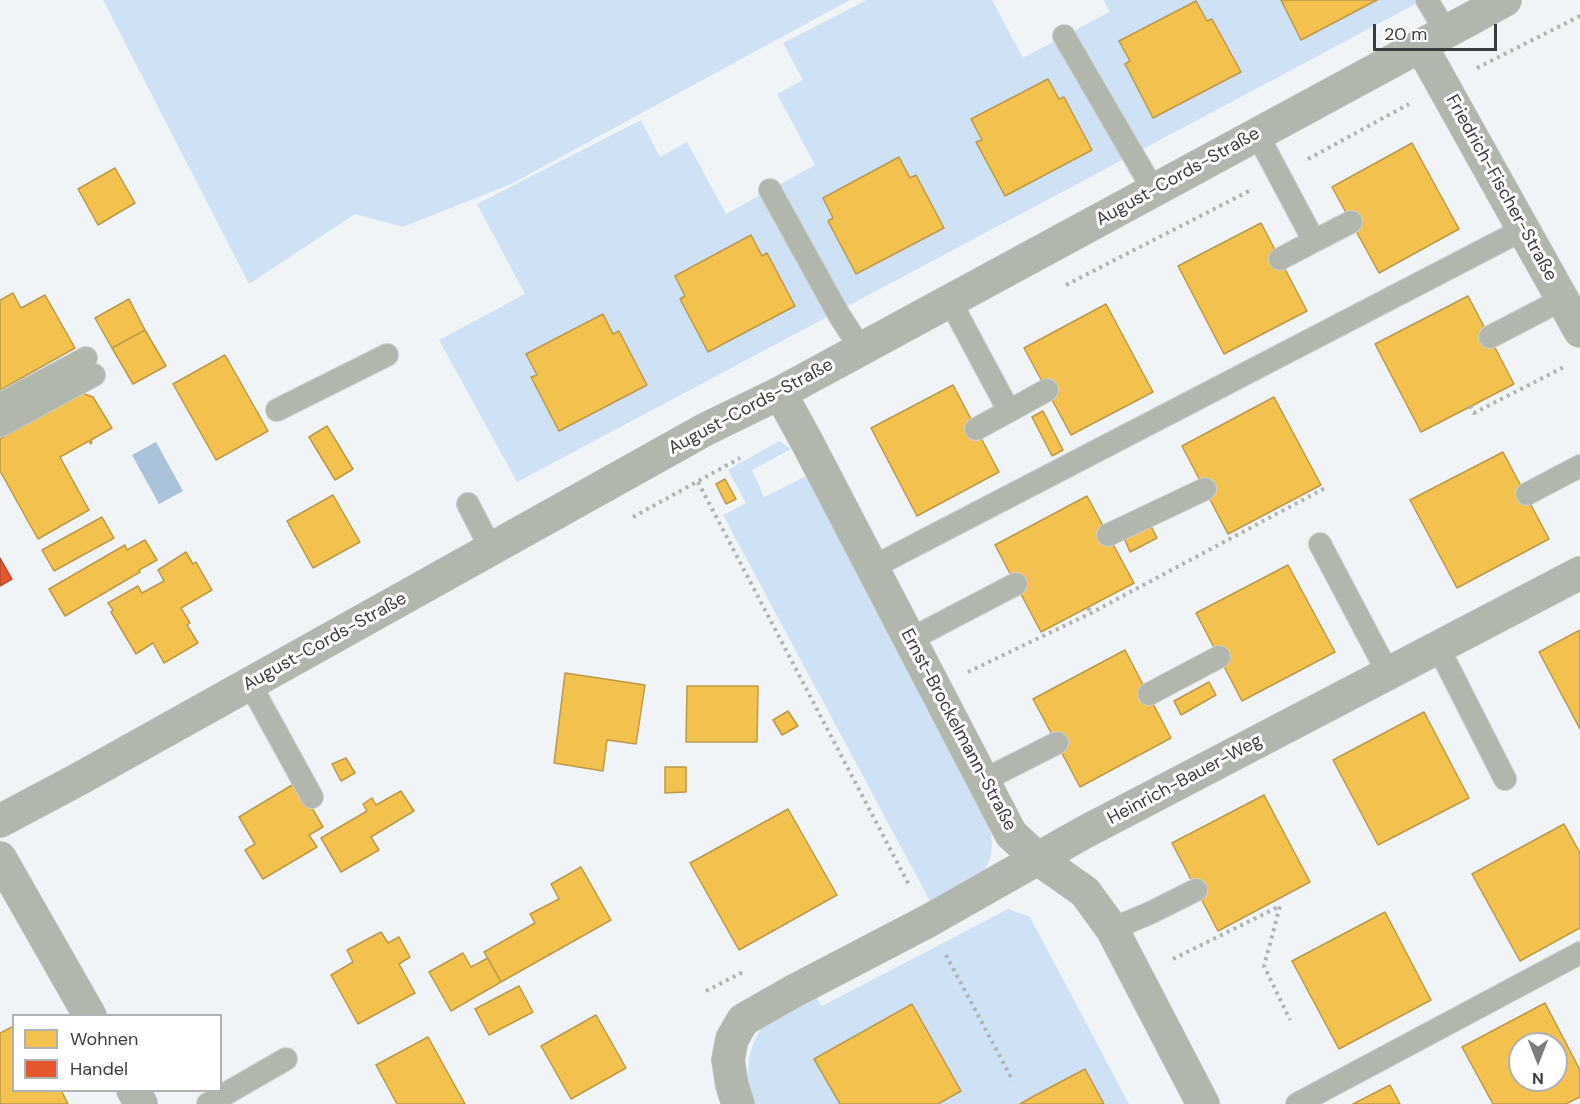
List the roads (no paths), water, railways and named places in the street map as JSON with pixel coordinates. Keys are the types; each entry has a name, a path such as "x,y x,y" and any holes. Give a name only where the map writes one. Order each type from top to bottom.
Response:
{"street":[{"name":"August-Cords-Straße","path":"0,821 706,429 780,393 1505,0"},
{"name":"Friedrich-Fischer-Straße","path":"1433,39 1524,229 1580,330"},
{"name":"Ernst-Brockelmann-Straße","path":"780,393 911,639 1011,834 1037,858 1084,892 1112,929 1203,1104"},
{"name":"Heinrich-Bauer-Weg","path":"738,1104 728,1060 732,1039 743,1020 928,921 1037,858 1580,573"},
{"path":"0,858 89,1014"}],"lane":[{"path":"1427,0 1433,39"},
{"path":"1064,36 1154,191"},
{"path":"1257,134 1314,241"},
{"path":"770,190 839,315 861,349"},
{"path":"1280,259 1351,222"},
{"path":"873,567 1524,229"},
{"path":"1490,337 1563,298"},
{"path":"950,301 1009,411"},
{"path":"277,410 387,355"},
{"path":"0,404 90,366 0,426"},
{"path":"976,429 1047,390"},
{"path":"1527,494 1580,466"},
{"path":"1108,535 1205,489"},
{"path":"468,504 491,549"},
{"path":"1320,544 1388,673"},
{"path":"911,639 1016,584"},
{"path":"1438,647 1504,779"},
{"path":"1149,694 1219,657"},
{"path":"250,684 312,797"},
{"path":"984,780 1056,743"},
{"path":"1112,929 1196,890"},
{"path":"1297,1104 1580,953"},
{"path":"208,1104 285,1059"}]}
